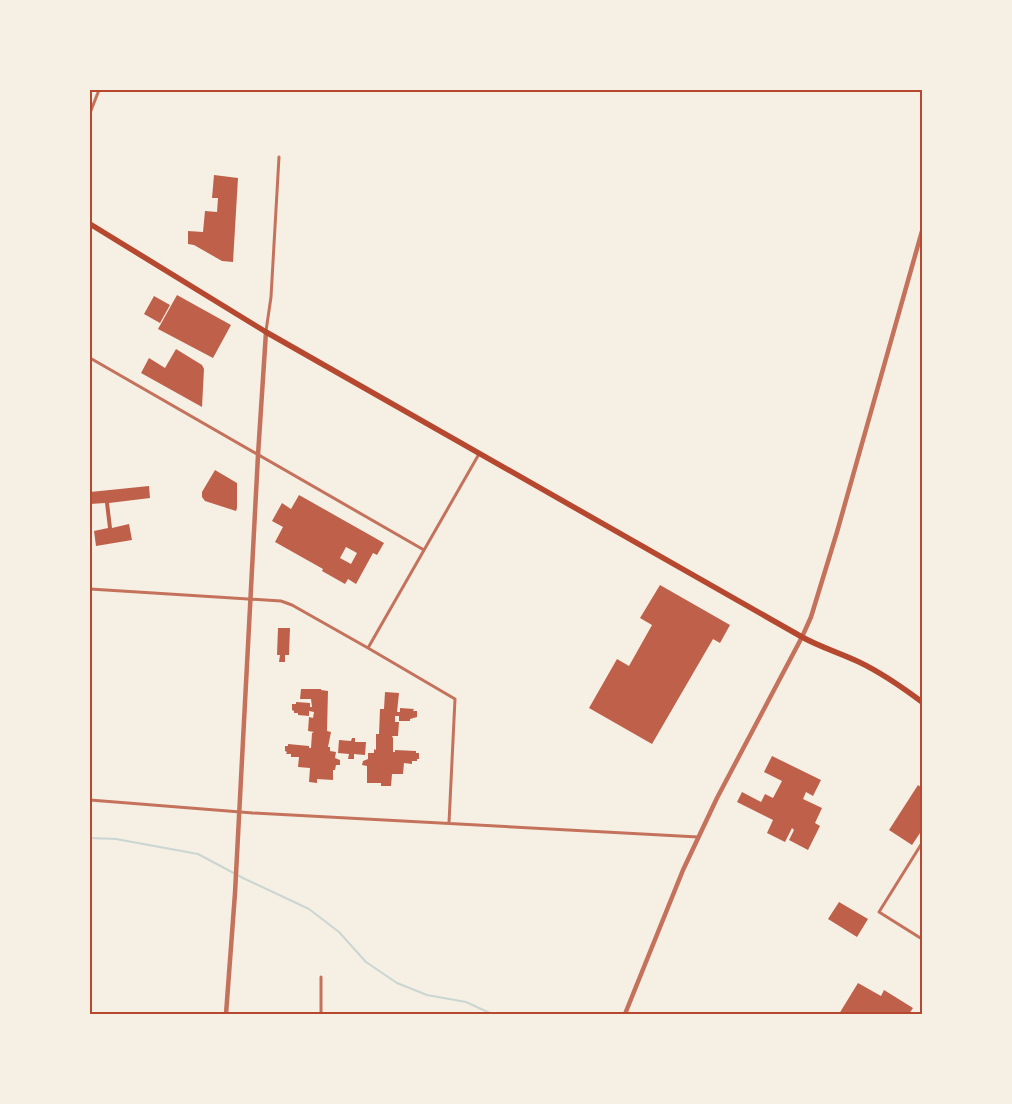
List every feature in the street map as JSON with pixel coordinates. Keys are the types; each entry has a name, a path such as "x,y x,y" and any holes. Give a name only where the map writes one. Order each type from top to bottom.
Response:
{"main road":[{"path":"90,224 266,332 818,646 859,662 888,678 922,702"}],"street":[{"path":"90,113 99,90"},
{"path":"226,1014 235,893 258,455 266,332 271,297 279,156"},
{"path":"625,1014 671,897 698,838 769,697 802,637 810,617 837,532 922,231"},
{"path":"90,358 424,550"},
{"path":"368,648 480,453"},
{"path":"90,589 287,602 454,699 449,823"},
{"path":"90,800 239,812 698,838"},
{"path":"922,843 879,912 922,939"},
{"path":"321,976 321,1014"}],"building":[{"path":"214,175 238,178 233,262 222,261 194,245 188,244 188,231 203,232 205,211 217,212 218,198 212,198"},
{"path":"177,295 231,325 213,358 158,329"},
{"path":"154,296 170,305 160,323 144,314"},
{"path":"176,349 202,365 204,369 202,407 141,373 149,358 165,368"},
{"path":"215,470 237,483 236,511 205,501 202,497 202,492"},
{"path":"149,486 150,498 109,503 112,528 129,524 132,540 96,546 94,531 108,528 105,503 90,504 90,492"},
{"path":"299,495 384,543 377,555 373,553 356,584 348,579 345,584 322,571 323,569 275,542 283,527 272,521 282,503 291,509","holes":["346,547 357,553 351,564 340,558"]},
{"path":"660,585 730,625 720,643 713,639 652,744 589,708 617,659 629,666 652,625 640,618"},
{"path":"278,628 290,628 289,655 285,655 285,662 279,662 280,655 277,655"},
{"path":"301,689 328,691 327,731 331,732 328,747 330,747 330,751 336,752 335,758 340,760 340,765 336,765 335,770 333,770 333,780 317,779 317,783 309,782 310,768 298,767 299,757 291,757 291,754 286,754 285,746 288,746 288,744 309,746 311,748 312,733 314,732 308,731 309,717 313,718 314,712 309,711 309,716 298,715 298,713 294,713 292,710 292,704 296,704 296,702 310,703 310,707 312,707 311,699 300,699"},
{"path":"385,692 399,693 397,712 400,712 400,708 417,711 417,717 410,719 410,721 399,721 399,716 395,716 395,722 399,722 398,736 392,736 393,752 395,750 416,751 416,753 419,753 419,759 412,761 412,764 404,763 403,774 392,774 391,786 381,786 381,783 367,783 367,766 362,765 363,761 368,759 368,753 374,753 374,749 376,750 376,734 379,734 380,709 384,709"},
{"path":"352,738 355,738 355,742 366,742 365,755 354,754 354,759 348,759 349,754 338,753 339,740 351,741"},
{"path":"772,756 821,780 813,796 806,792 803,799 822,808 815,823 820,826 808,850 789,840 794,830 792,828 785,842 767,833 773,820 737,802 742,792 761,802 765,794 773,798 782,781 764,772"},
{"path":"918,785 922,788 922,830 912,845 889,830"},
{"path":"839,902 868,919 857,937 828,919"},
{"path":"858,983 881,996 884,990 913,1008 909,1014 839,1014"}],"waterway":[{"path":"90,838 116,839 198,854 243,878 309,909 339,932 366,962 397,983 427,995 466,1002 492,1014"}]}
